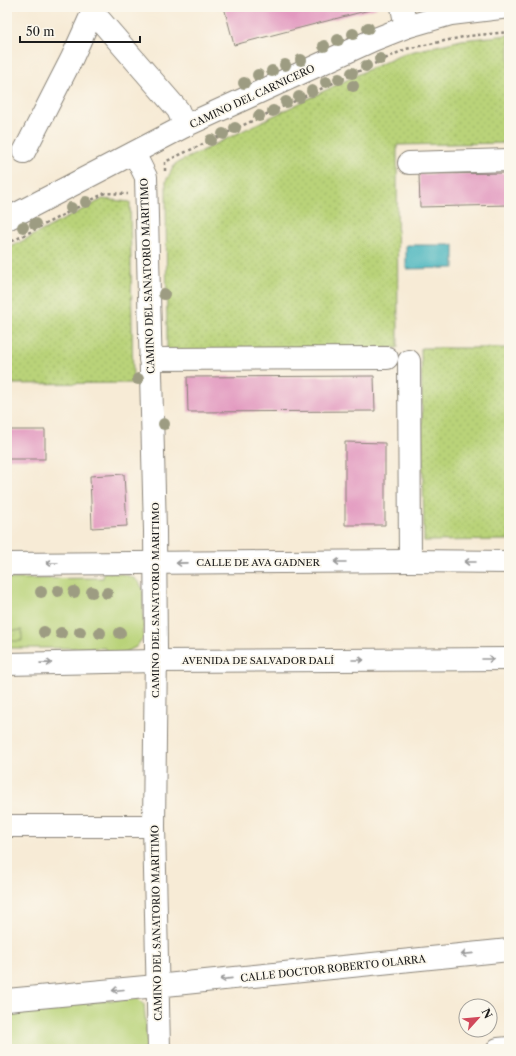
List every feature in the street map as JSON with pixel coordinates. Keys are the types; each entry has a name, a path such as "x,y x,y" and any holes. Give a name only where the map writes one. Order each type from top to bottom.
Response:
{"street":[{"name":"CAMINO DEL CARNICERO","path":"7,219 185,126 373,40 404,17 451,14 509,7"},
{"path":"24,152 94,10 178,110 185,126"},
{"name":"CAMINO DEL SANATORIO MARITIMO","path":"134,153 146,177 155,563 156,661 154,826 158,1049"},
{"path":"409,163 509,160"},
{"path":"150,359 387,358"},
{"path":"409,361 410,561"},
{"name":"CALLE DE AVA GADNER","path":"7,564 410,561 509,562"},
{"name":"AVENIDA DE SALVADOR DALÍ","path":"7,664 156,661 509,659"},
{"path":"7,826 154,826"},
{"name":"CALLE DOCTOR ROBERTO OLARRA","path":"7,1000 509,950"},
{"path":"498,1049 509,1048"}],"path":[{"path":"164,178 165,162 406,50 468,36 509,32"},
{"path":"7,244 104,193 146,193"}],"green space":[{"path":"509,35 509,143 397,145 398,348 167,353 166,181 175,164 367,70 406,53 462,40"},
{"path":"103,199 130,202 133,383 7,384 7,249"},
{"path":"421,348 509,348 509,540 424,541"},
{"path":"104,571 132,577 140,584 143,590 143,638 136,647 126,652 106,655 105,648 7,648 7,579 103,578"},
{"path":"22,630 22,641 7,641 7,631"},
{"path":"138,998 144,1004 148,1049 7,1049 7,1009"}],"water":[{"path":"406,245 454,245 454,268 406,269"}],"building":[{"path":"224,7 376,7 377,8 234,45"},
{"path":"509,173 509,205 420,207 419,174"},
{"path":"374,376 375,411 188,412 187,377"},
{"path":"7,430 45,430 45,459 7,459"},
{"path":"345,442 385,443 385,525 345,525"},
{"path":"124,474 127,526 92,528 90,476"}]}
